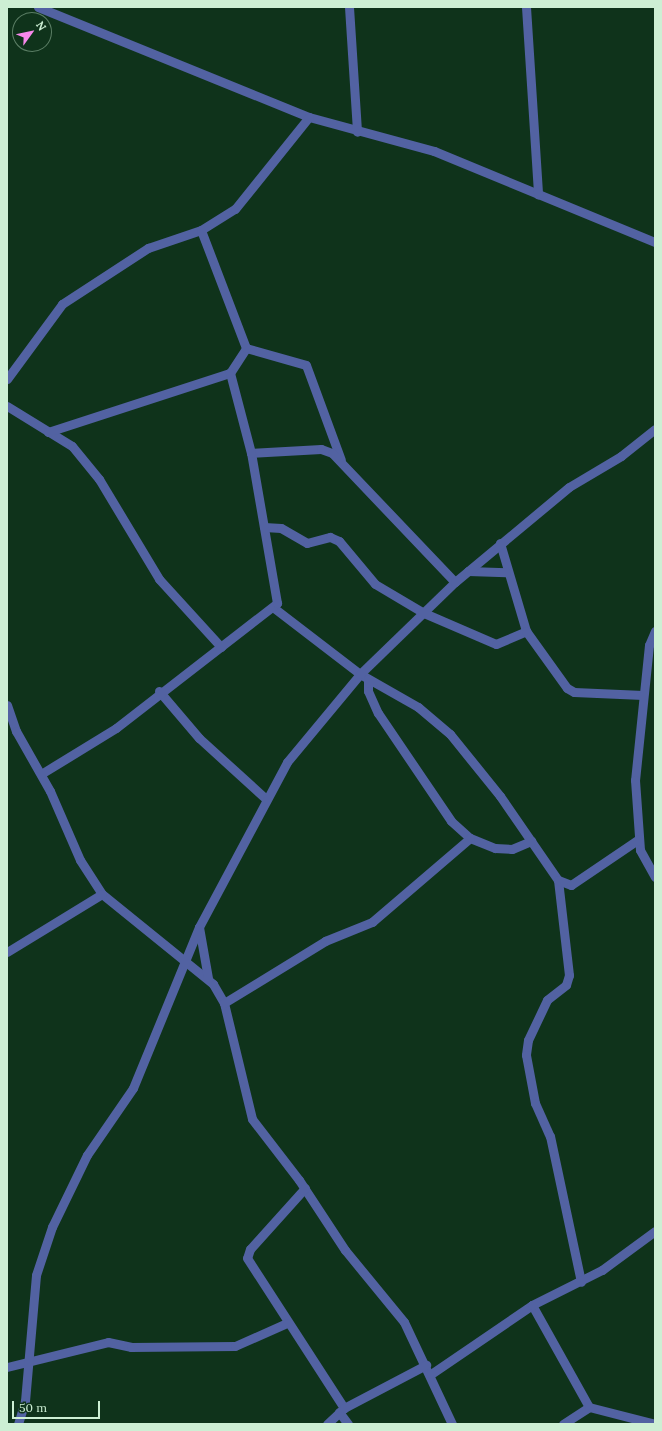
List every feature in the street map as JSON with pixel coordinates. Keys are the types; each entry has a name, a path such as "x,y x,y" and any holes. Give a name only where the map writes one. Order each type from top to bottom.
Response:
{"street":[{"path":"38,7 309,116 357,132 434,151 655,242"},
{"path":"349,7 357,132"},
{"path":"526,7 538,195"},
{"path":"7,379 62,304 148,248 201,230 235,209 309,116"},
{"path":"201,230 246,348"},
{"path":"48,432 230,373 246,348"},
{"path":"246,348 304,363 341,460"},
{"path":"41,774 116,728 159,691 274,608 278,598 251,453 230,373"},
{"path":"7,406 48,432 63,439 84,460 159,579 220,647"},
{"path":"18,1424 28,1364 36,1275 52,1227 87,1155 133,1088 184,960 199,928 286,762 360,674 468,570 568,487 621,456 655,429"},
{"path":"251,453 321,449 341,460 455,582"},
{"path":"264,527 281,528 307,543 330,537 339,541 375,584 424,614 496,644 526,630"},
{"path":"500,543 506,572 526,630 547,665 570,691 643,695"},
{"path":"468,570 506,572"},
{"path":"274,608 360,674 418,707 450,734 531,841 558,880 569,975 566,985 548,1000 528,1040 526,1055 535,1102 550,1136 580,1282"},
{"path":"655,631 649,645 634,780 639,839 642,856 655,877"},
{"path":"368,679 368,691 378,713 444,811 470,838 505,850 531,841"},
{"path":"159,691 198,738 266,799"},
{"path":"7,705 16,731 41,774 80,860 102,894 208,978 224,1003 250,1113 270,1147 305,1188 345,1250 395,1308 429,1369 450,1423"},
{"path":"224,1003 325,941 372,922 470,838"},
{"path":"558,880 571,885 639,839"},
{"path":"7,952 102,894"},
{"path":"199,928 208,978"},
{"path":"305,1188 247,1255 287,1323 342,1410 348,1424"},
{"path":"327,1424 342,1410 429,1369 532,1305 580,1282 655,1231"},
{"path":"532,1305 589,1407 655,1424"},
{"path":"7,1367 28,1364 108,1342 131,1347 235,1346 287,1323"},
{"path":"564,1424 589,1407"}]}
